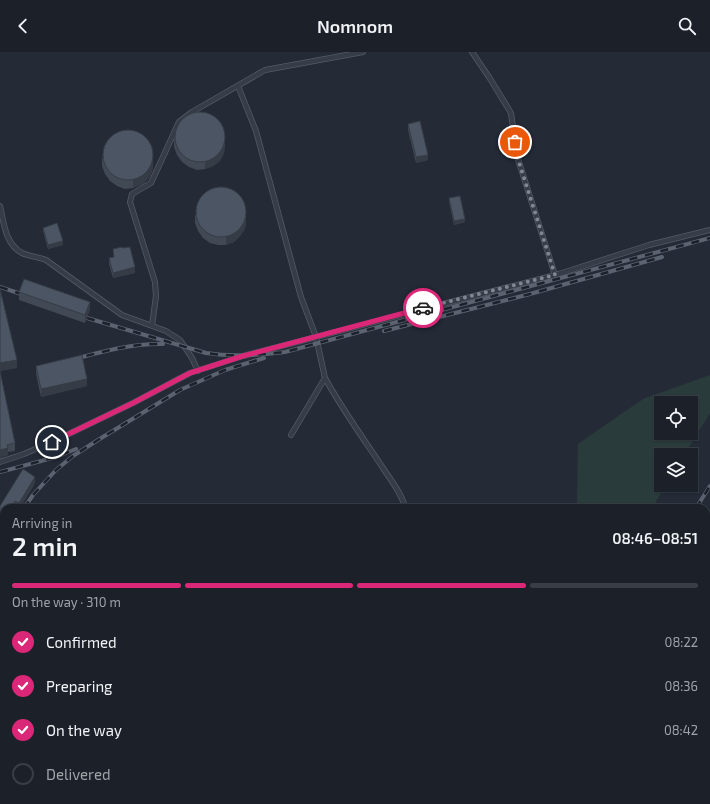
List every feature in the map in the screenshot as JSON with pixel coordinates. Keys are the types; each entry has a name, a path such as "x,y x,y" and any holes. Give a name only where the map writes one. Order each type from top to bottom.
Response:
{"lane":[{"path":"152,326 156,296 154,282 130,202 132,194 151,183 179,122 192,112 265,70 363,52"},
{"path":"472,52 511,113 517,156 555,275"},
{"path":"238,86 256,132 301,297 316,337 325,378 336,399 396,488 404,504"},
{"path":"0,206 9,239 14,248 24,254 37,256 46,260 122,315 166,331 180,340 192,358 198,371"},
{"path":"0,462 38,448 133,403 190,373 243,356 555,275 649,245 710,230"},
{"path":"291,435 325,378"}],"shaded area":[{"path":"710,375 710,413 698,432 698,396 654,396 654,440 693,440 688,448 654,448 654,492 662,492 654,504 577,504 578,444 643,399"}],"building":[{"path":"195,112 205,112 218,119 225,132 225,142 218,155 205,162 195,162 186,158 179,151 175,142 175,132 179,123 186,116"},
{"path":"420,121 428,155 416,157 408,124"},
{"path":"123,130 133,130 146,137 153,150 153,160 146,173 133,180 123,180 114,176 107,169 103,160 103,150 107,141 114,134"},
{"path":"216,187 226,187 239,194 246,207 246,217 239,230 226,237 216,237 207,233 200,226 196,217 196,207 200,198 207,191"},
{"path":"460,196 465,219 454,221 449,198"},
{"path":"57,223 63,241 48,245 43,228"},
{"path":"130,247 135,267 113,273 109,258 114,257 113,249"},
{"path":"24,279 90,302 85,315 19,292"},
{"path":"0,289 17,360 0,363"},
{"path":"82,355 87,379 41,389 36,366"},
{"path":"0,371 15,443 7,445 8,448 0,450"},
{"path":"23,469 35,477 19,503 15,501 13,504 1,504"}],"railway":[{"path":"87,318 206,353 246,355 285,352 710,238"},
{"path":"384,331 530,294 662,257"},
{"path":"0,287 21,294"},
{"path":"71,360 105,351 140,345 163,344"},
{"path":"27,504 56,470 73,456 98,440 180,390 225,370 264,358"},
{"path":"0,472 56,457 76,449"},
{"path":"699,504 710,486"}],"way so far":[{"path":"423,308 555,275 517,156 515,142"}],"route":[{"path":"52,442 133,403 190,373 243,356 423,308"}]}
